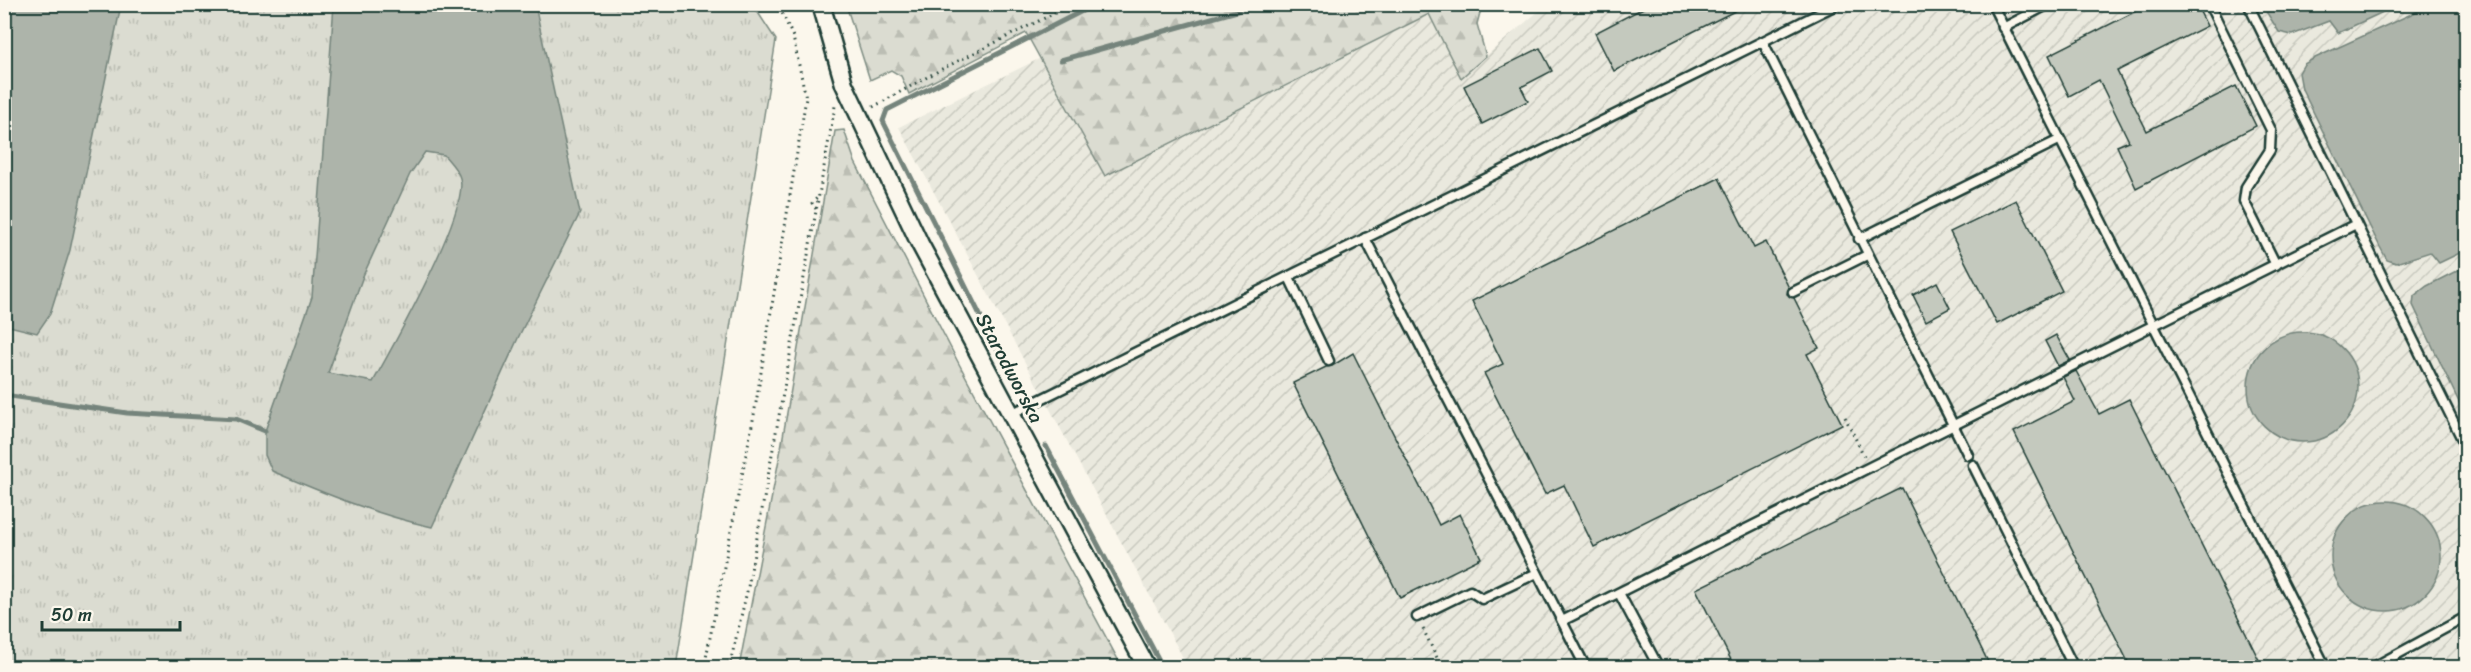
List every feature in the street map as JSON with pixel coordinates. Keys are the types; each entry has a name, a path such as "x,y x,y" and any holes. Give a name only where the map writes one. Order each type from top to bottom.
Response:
{"street":[{"name":"Starodworska","path":"821,4 844,84 920,244 1147,668"}],"lane":[{"path":"1011,414 1838,4"},
{"path":"1992,4 2326,668"},
{"path":"2003,28 2049,4"},
{"path":"2209,4 2271,130 2270,150 2246,187 2244,201 2276,265"},
{"path":"2247,4 2466,447"},
{"path":"1763,42 1968,455"},
{"path":"1859,239 2060,140"},
{"path":"1562,621 2356,224"},
{"path":"1365,238 1586,668"},
{"path":"1793,292 1867,255"},
{"path":"1289,277 1329,361"},
{"path":"1973,465 2074,668"},
{"path":"1417,617 1470,591 1482,599 1537,573"},
{"path":"1619,593 1659,668"},
{"path":"2372,668 2466,617"}],"path":[{"path":"704,668 754,415 806,98 793,37 778,4"},
{"path":"859,115 922,79 1073,4"},
{"path":"729,668 750,575 837,99 844,84"},
{"path":"817,210 812,203 819,196"},
{"path":"1845,417 1869,467"},
{"path":"4,469 7,473 4,489"},
{"path":"1417,617 1442,668"}],"shaded area":[{"path":"4,5 121,5 70,250 50,314 37,333 5,325"},
{"path":"334,5 535,5 580,213 519,336 432,527 371,510 272,471 265,455 265,431 312,297","holes":["425,152 444,155 459,175 460,195 442,248 396,340 373,382 328,373 363,276 410,174"]},
{"path":"1546,5 2466,5 2466,667 1188,667 899,127 1041,58 1105,176 1430,14 1461,77"},
{"path":"2262,5 2398,5 2338,33 2329,21 2292,35 2279,32"},
{"path":"2431,5 2466,5 2466,250 2439,263 2430,252 2396,263 2387,260 2380,247 2302,89 2299,73 2304,64 2315,58"},
{"path":"2466,266 2466,417 2413,305 2414,296 2427,286"},
{"path":"2303,332 2324,336 2342,348 2354,366 2358,387 2354,408 2342,426 2324,438 2303,442 2282,438 2264,426 2252,408 2248,387 2252,366 2264,348 2282,336"},
{"path":"2386,501 2407,505 2425,517 2437,535 2441,556 2437,577 2425,595 2407,607 2386,611 2365,607 2347,595 2335,577 2331,556 2335,535 2347,517 2365,505"}],"green space":[{"path":"4,5 753,5 776,40 676,667 5,667"},
{"path":"846,5 1482,5 1477,24 1486,56 1461,78 1429,14 1105,176 1026,33 909,94 901,76 891,70 870,80"},
{"path":"844,130 855,162 958,362 1122,667 739,667 780,454 835,131"}],"building":[{"path":"1651,4 1749,4 1614,71 1595,33"},
{"path":"2150,4 2196,4 2207,26 2117,71 2147,131 2236,86 2256,126 2136,188 2117,146 2129,141 2099,80 2069,96 2049,55"},
{"path":"1540,48 1552,71 1521,87 1528,101 1482,124 1464,86"},
{"path":"1719,178 1754,248 1766,242 1789,288 1787,294 1794,298 1819,348 1807,354 1842,424 1594,547 1564,485 1545,494 1484,373 1503,364 1472,301"},
{"path":"2016,200 2062,291 1997,324 1950,232"},
{"path":"1937,282 1950,308 1926,321 1913,295"},
{"path":"2056,335 2070,360 2058,366 2045,341"},
{"path":"1353,353 1439,525 1460,514 1481,558 1400,598 1293,383 1332,366"},
{"path":"2076,371 2099,414 2129,399 2263,668 2131,668 2014,432 2075,401 2063,377"},
{"path":"1902,488 1991,668 1735,668 1696,589"}],"waterway":[{"path":"1004,363 883,121 887,110 1096,4"},
{"path":"1061,60 1237,11 1246,4"},
{"path":"4,395 127,413 236,419 265,431"},
{"path":"1046,446 1163,668"}]}
